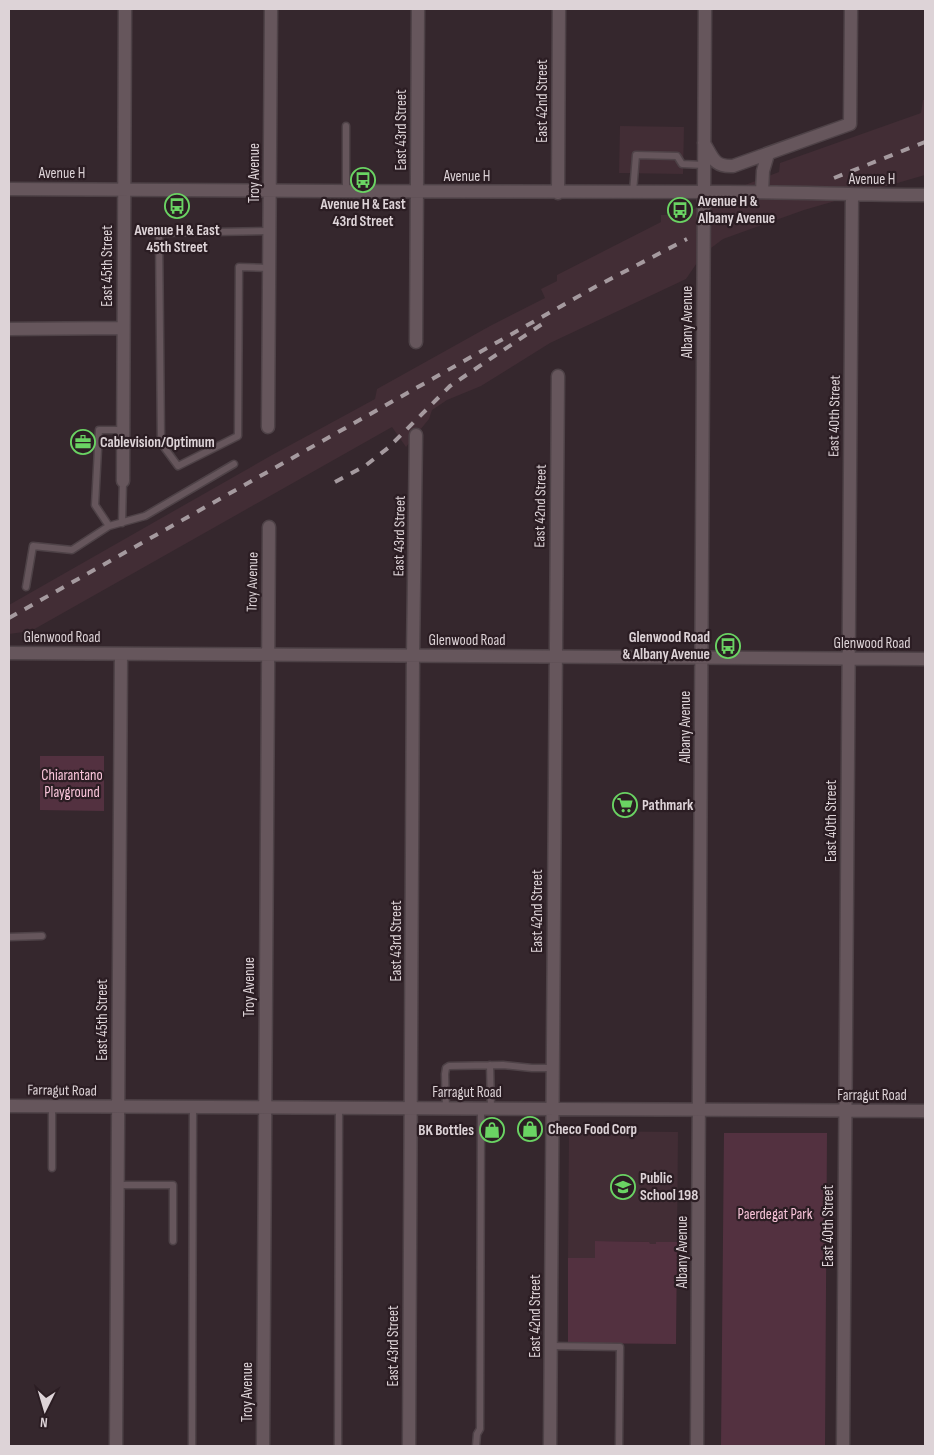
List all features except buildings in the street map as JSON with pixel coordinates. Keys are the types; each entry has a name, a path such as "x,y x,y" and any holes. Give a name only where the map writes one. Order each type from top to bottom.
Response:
{"street":[{"name":"East 45th Street","path":"123,482 125,9"},
{"name":"Troy Avenue","path":"268,427 271,9"},
{"name":"East 43rd Street","path":"416,342 418,9"},
{"name":"East 42nd Street","path":"558,192 559,9"},
{"name":"Albany Avenue","path":"697,1446 705,9"},
{"path":"704,143 716,163 724,167 733,166 850,124 851,9"},
{"path":"762,192 763,171 768,154"},
{"name":"Avenue H","path":"9,189 346,192 762,192 852,196 925,195"},
{"name":"East 40th Street","path":"843,1446 852,196"},
{"path":"9,329 124,328"},
{"name":"East 42nd Street","path":"550,1446 558,376"},
{"name":"East 43rd Street","path":"409,1446 416,436"},
{"name":"Troy Avenue","path":"262,1446 269,527"},
{"name":"Glenwood Road","path":"9,653 925,659"},
{"name":"East 45th Street","path":"116,1446 121,654"},
{"name":"Farragut Road","path":"9,1106 925,1111"}],"lane":[{"path":"346,126 346,192"},
{"path":"634,192 636,156 678,156 682,164 704,165"},
{"path":"270,231 159,233 161,443 178,466 238,436 239,267 270,268"},
{"path":"109,526 95,505 99,430 122,430"},
{"path":"26,587 33,546 72,550 109,526 144,516 234,464"},
{"name":"East 45th Street","path":"122,523 123,482"},
{"path":"9,937 42,936"},
{"path":"446,1108 446,1068 449,1066 490,1065 553,1068"},
{"path":"476,1446 480,1429 486,1109 490,1065"},
{"path":"52,1106 52,1168"},
{"path":"192,1446 193,1107"},
{"path":"338,1446 339,1108"},
{"path":"118,1185 173,1185 173,1241"},
{"path":"551,1346 620,1347 619,1446"}],"shaded area":[{"path":"923,100 925,100 925,175 804,210 723,239 703,254 686,279 550,343 481,386 447,400 432,410 429,419 406,447 392,427 31,631 9,634 9,605 272,455 375,399 377,389 490,326 545,298 541,289 557,281 557,275 661,222 661,215 684,214 727,192 779,172 780,163 921,113"},
{"path":"620,126 684,127 683,174 619,173"},
{"name":"Public School 198","path":"569,1131 678,1132 677,1242 649,1244 649,1242 595,1241 595,1258 568,1258"}],"green space":[{"name":"Chiarantano Playground","path":"40,756 104,756 104,811 40,810"},
{"name":"Paerdegat Park","path":"724,1133 827,1133 825,1446 721,1446"},
{"path":"595,1241 649,1242 650,1244 656,1244 656,1242 677,1242 676,1344 568,1343 568,1258 595,1258"}],"railway":[{"path":"834,178 925,142"},
{"path":"9,618 595,287 687,239"},
{"path":"335,482 365,466 388,448 450,386 545,322"}],"place":[{"name":"Avenue H & East 43rd Street","path":"363,180"},
{"name":"Avenue H & East 45th Street","path":"177,206"},
{"name":"Avenue H & Albany Avenue","path":"680,210"},
{"name":"Cablevision/Optimum","path":"83,442"},
{"name":"Glenwood Road & Albany Avenue","path":"728,646"},
{"name":"Pathmark","path":"625,805"},
{"name":"Checo Food Corp","path":"530,1129"},
{"name":"BK Bottles","path":"492,1130"},
{"name":"Public School 198","path":"623,1187"}]}
